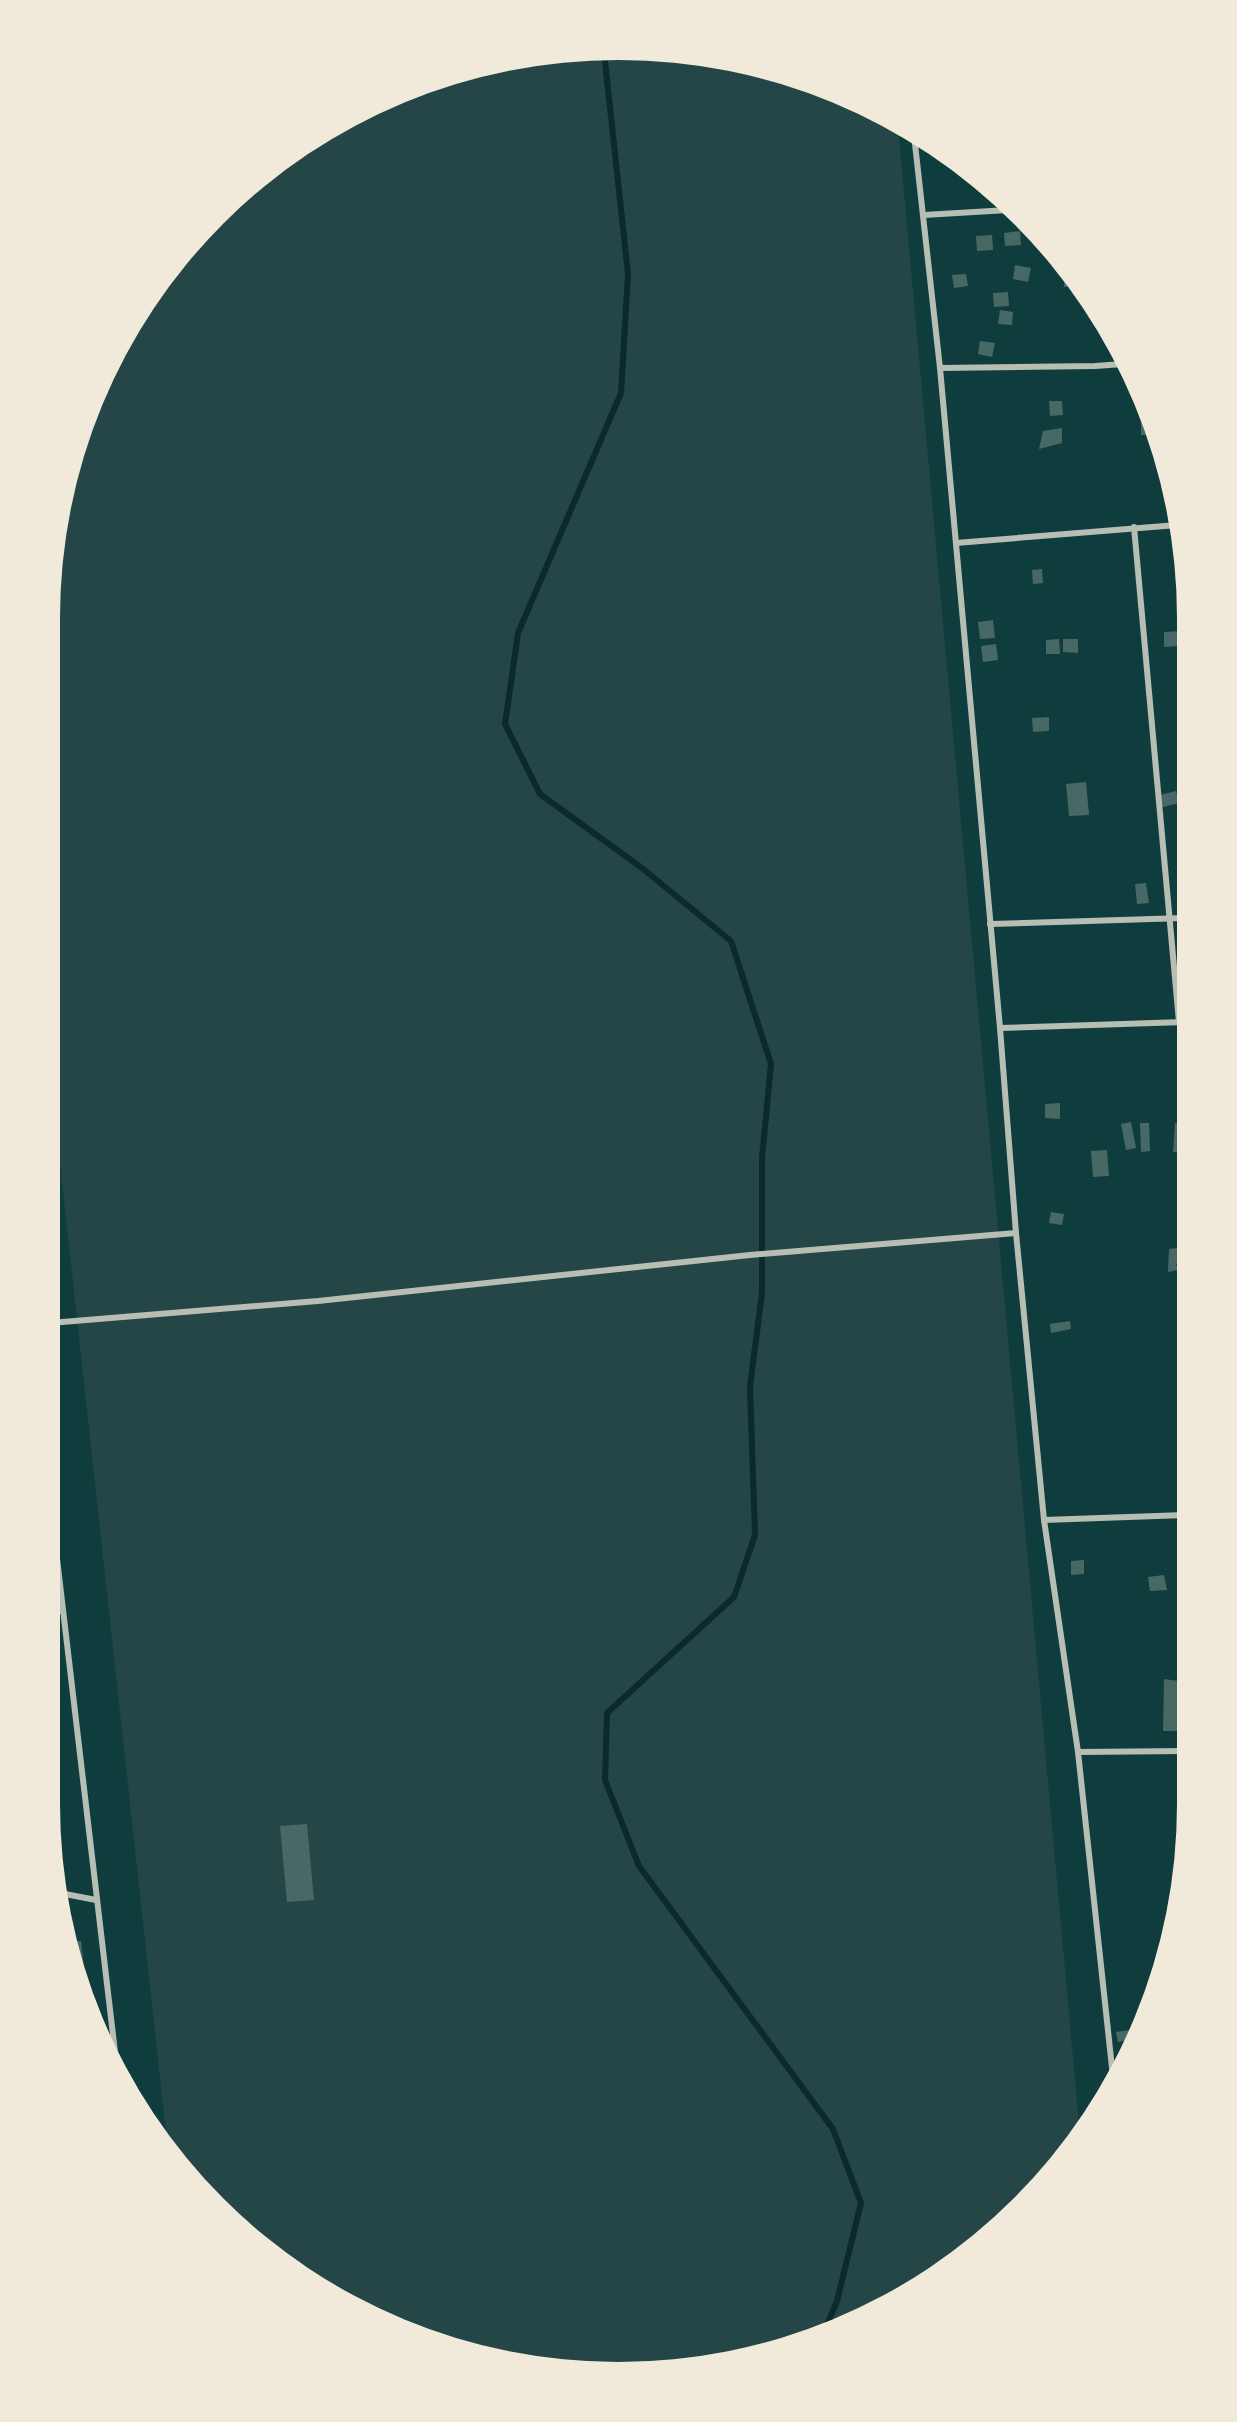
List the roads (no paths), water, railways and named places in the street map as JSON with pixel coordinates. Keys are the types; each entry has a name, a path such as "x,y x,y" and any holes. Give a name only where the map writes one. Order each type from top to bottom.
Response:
{"street":[{"path":"915,146 940,368 1000,1028 1016,1233 1044,1520 1078,1752 1112,2065"},
{"path":"924,215 999,211"},
{"path":"940,368 1116,365"},
{"path":"956,543 1169,525"},
{"path":"1134,527 1177,987"},
{"path":"990,924 1177,918"},
{"path":"1000,1028 1177,1022"},
{"path":"60,1322 318,1301 750,1256 1016,1233"},
{"path":"1044,1520 1177,1515"},
{"path":"60,1592 114,2041"},
{"path":"1078,1752 1177,1751"},
{"path":"68,1895 96,1900"}],"waterway":[{"path":"605,60 628,274 621,393 518,633 505,724 540,794 642,868 731,941 771,1064 762,1158 762,1293 750,1386 755,1535 734,1597 607,1713 605,1780 639,1866 833,2129 861,2203 837,2301 829,2320"}]}
